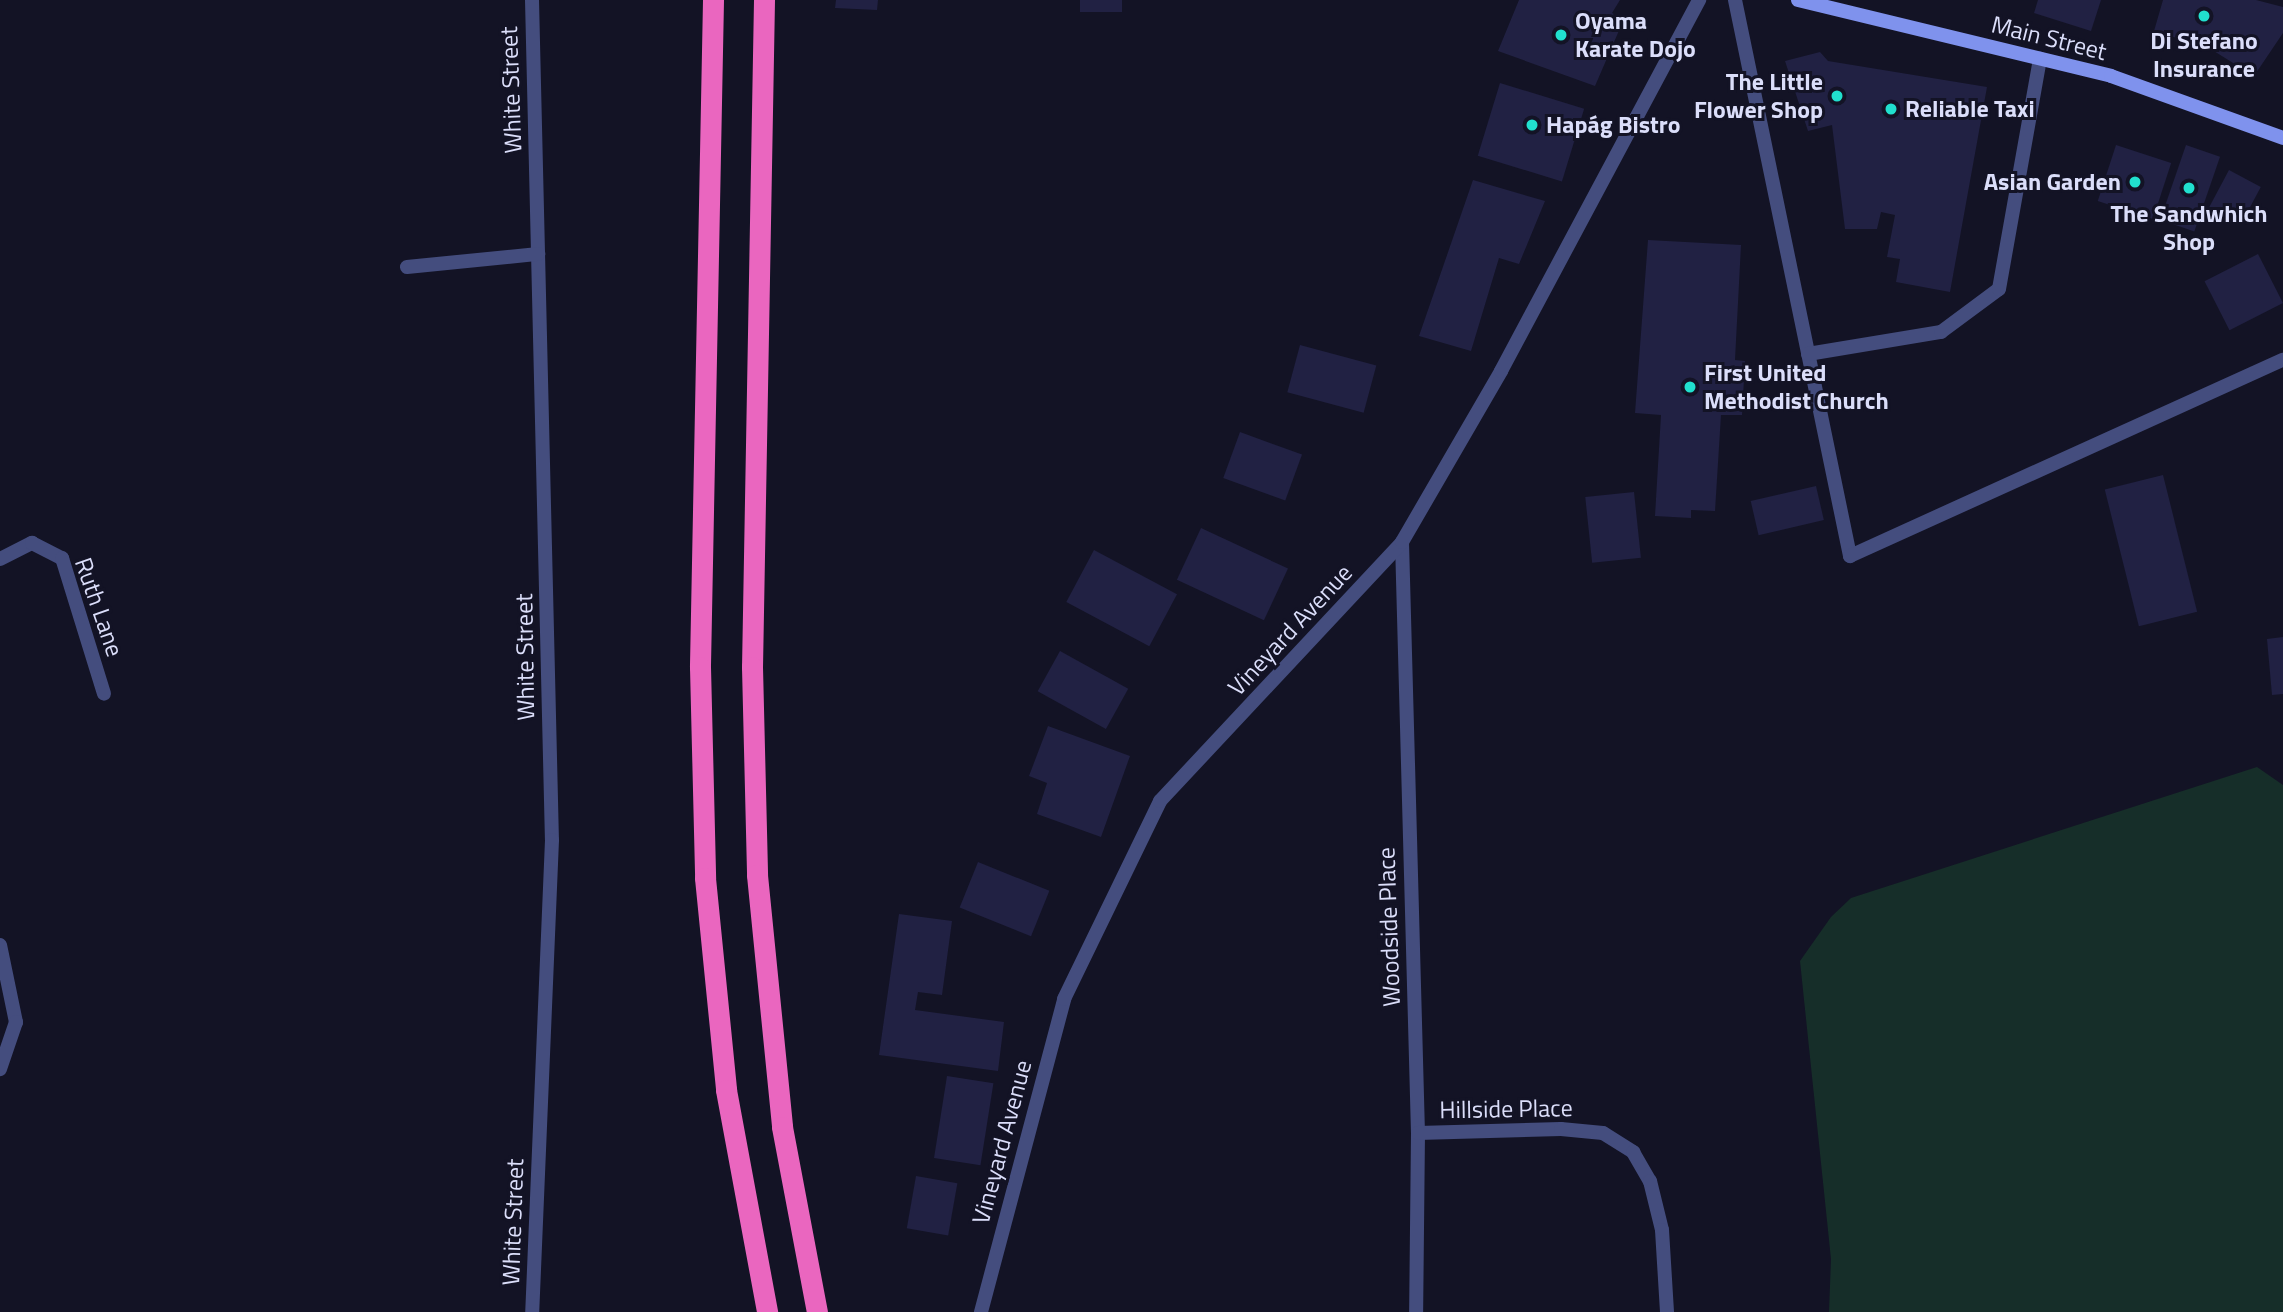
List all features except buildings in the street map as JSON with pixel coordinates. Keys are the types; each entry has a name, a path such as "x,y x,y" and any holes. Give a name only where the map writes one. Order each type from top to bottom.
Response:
{"highway":[{"path":"713,0 701,773 713,987 744,1197 767,1312"},
{"path":"764,0 752,771 765,982 782,1127 817,1312"}],"street":[{"name":"White Street","path":"532,0 552,840 532,1312"},
{"name":"Vineyard Avenue","path":"981,1312 1064,999 1160,801 1402,542 1501,371 1699,0"},
{"path":"1735,0 1850,556 2283,360"},
{"name":"Main Street","path":"1798,0 2040,59 2219,111 2283,138"},
{"path":"1808,354 1941,332 1999,289 2040,59"},
{"path":"407,267 538,254"},
{"name":"Woodside Place","path":"1402,542 1418,1133 1416,1312"},
{"name":"Ruth Lane","path":"0,559 32,543 62,558 104,694"},
{"path":"0,945 16,1022 0,1069"},
{"name":"Hillside Place","path":"1418,1133 1561,1129 1603,1133 1633,1152 1650,1181 1662,1230 1667,1312"}],"green space":[{"path":"2257,767 2283,785 2283,1312 1829,1312 1831,1259 1800,961 1831,917 1851,898"}],"place":[{"name":"Di Stefano Insurance","path":"2204,16"},
{"name":"Oyama Karate Dojo","path":"1561,35"},
{"name":"The Little Flower Shop","path":"1837,96"},
{"name":"Reliable Taxi","path":"1891,109"},
{"name":"Hapág Bistro","path":"1532,125"},
{"name":"Asian Garden","path":"2135,182"},
{"name":"The Sandwhich Shop","path":"2189,188"},
{"name":"First United Methodist Church","path":"1690,387"}]}
